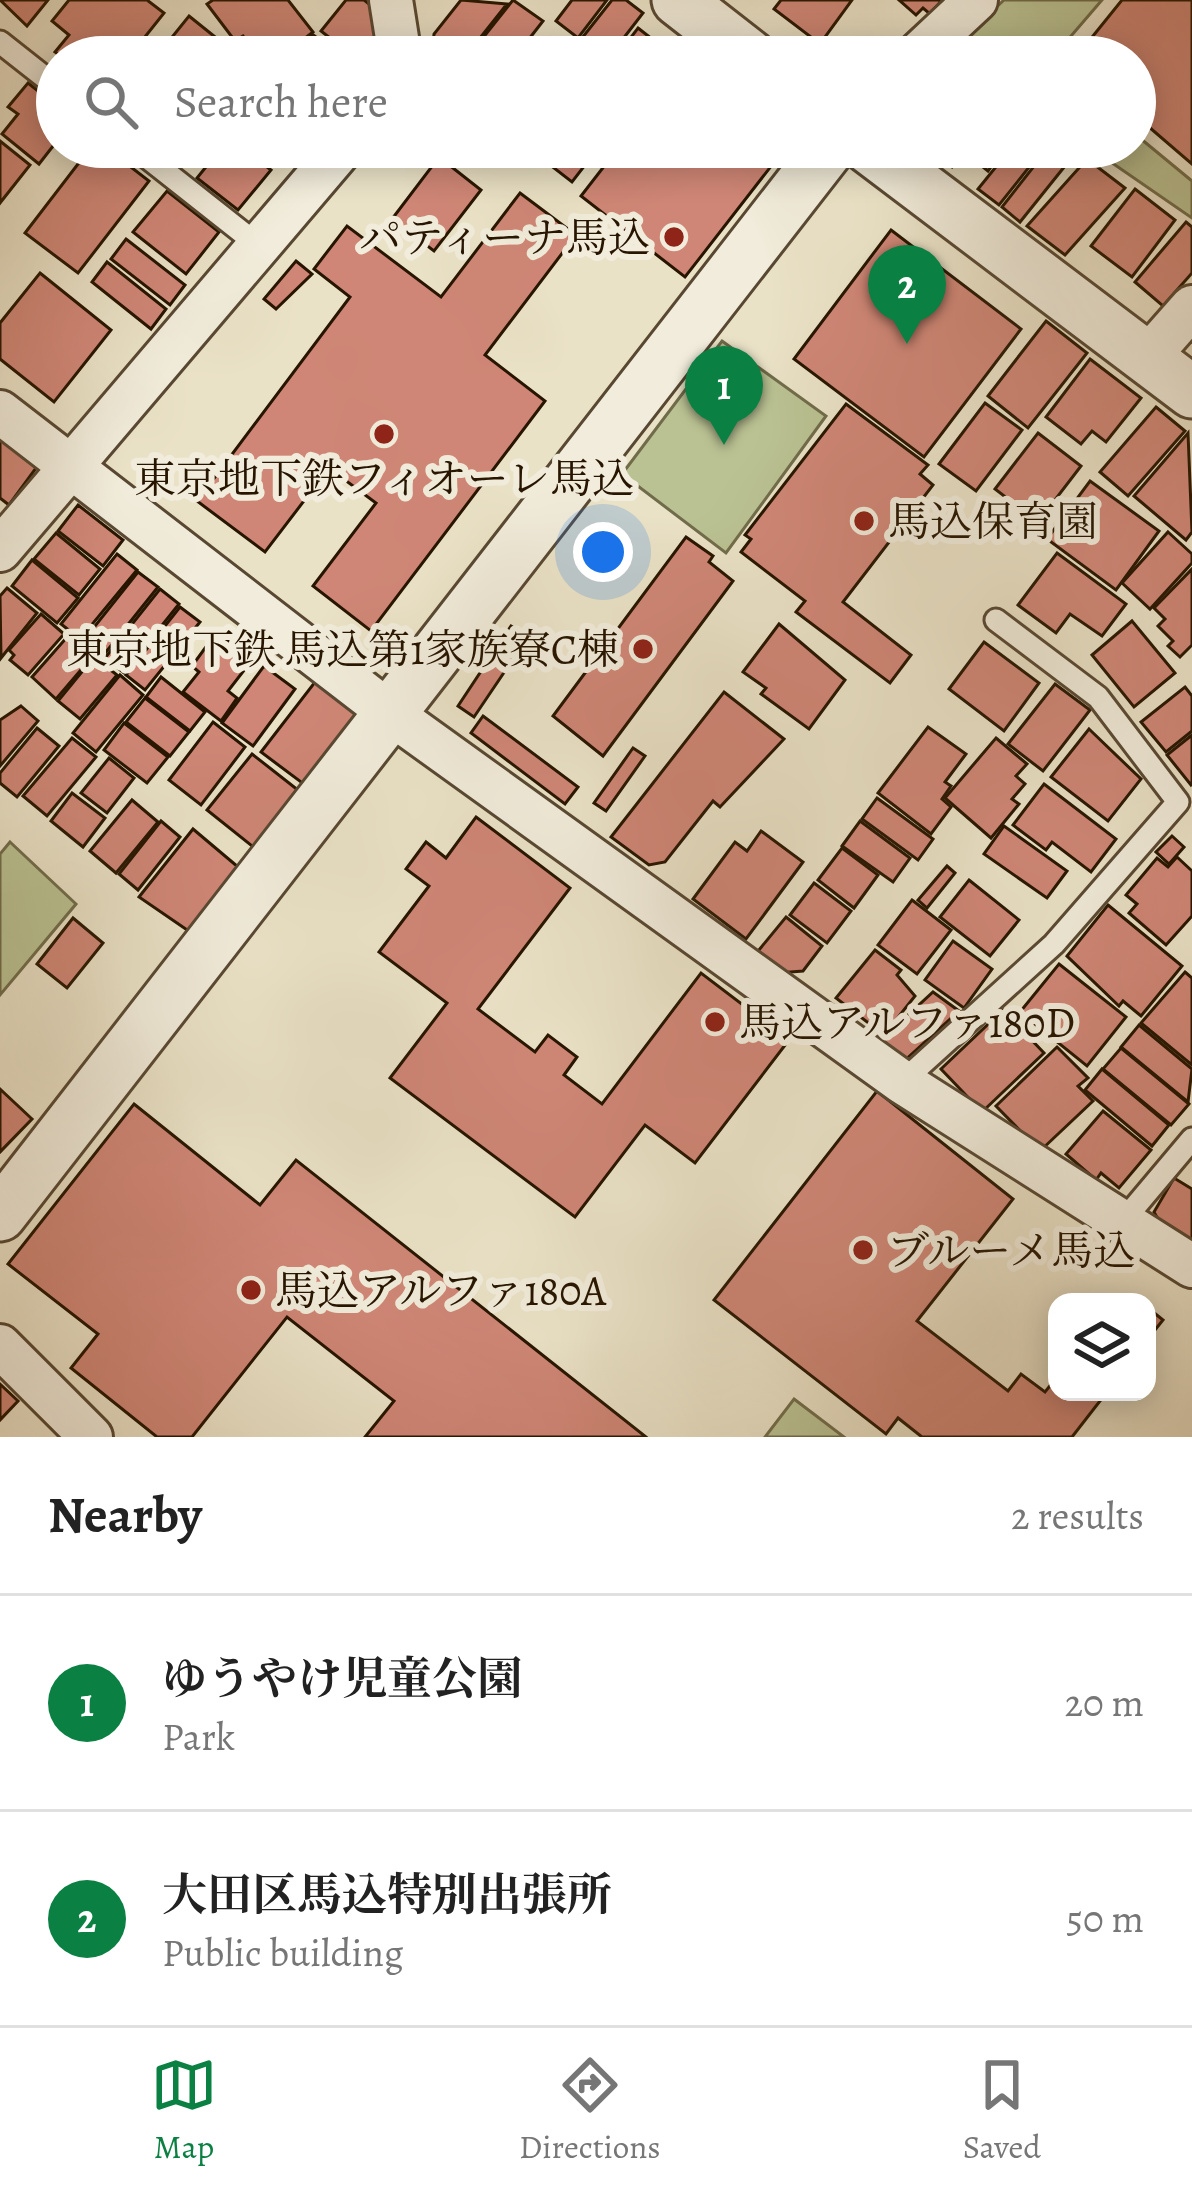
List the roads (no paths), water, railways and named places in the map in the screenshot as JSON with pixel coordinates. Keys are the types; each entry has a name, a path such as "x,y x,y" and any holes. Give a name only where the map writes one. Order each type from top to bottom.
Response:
{"street":[{"path":"391,0 397,36"},
{"path":"678,0 724,36"},
{"path":"937,36 976,0"},
{"path":"0,550 325,168"},
{"path":"0,1215 814,168"},
{"path":"896,168 1192,392"},
{"path":"1148,358 1192,307"},
{"path":"0,412 390,713 902,1082 1192,1266"},
{"path":"0,1346 91,1437"}],"lane":[{"path":"0,42 36,70"},
{"path":"161,168 258,245"},
{"path":"902,1082 1054,944 1178,802 1098,697 996,620"},
{"path":"1123,1221 1192,1139"}],"place":[{"name":"パティーナ馬込","path":"674,237"},
{"name":"大田区馬込特別出張所","path":"907,344"},
{"name":"東京地下鉄フィオーレ馬込","path":"384,434"},
{"name":"ゆうやけ児童公園","path":"724,445"},
{"name":"馬込保育園","path":"864,521"},
{"name":"東京地下鉄 馬込第1家族寮C棟","path":"643,649"},
{"name":"馬込アルファ180D","path":"715,1022"},
{"name":"ブルーメ馬込","path":"863,1250"},
{"name":"馬込アルファ180A","path":"251,1290"}]}
